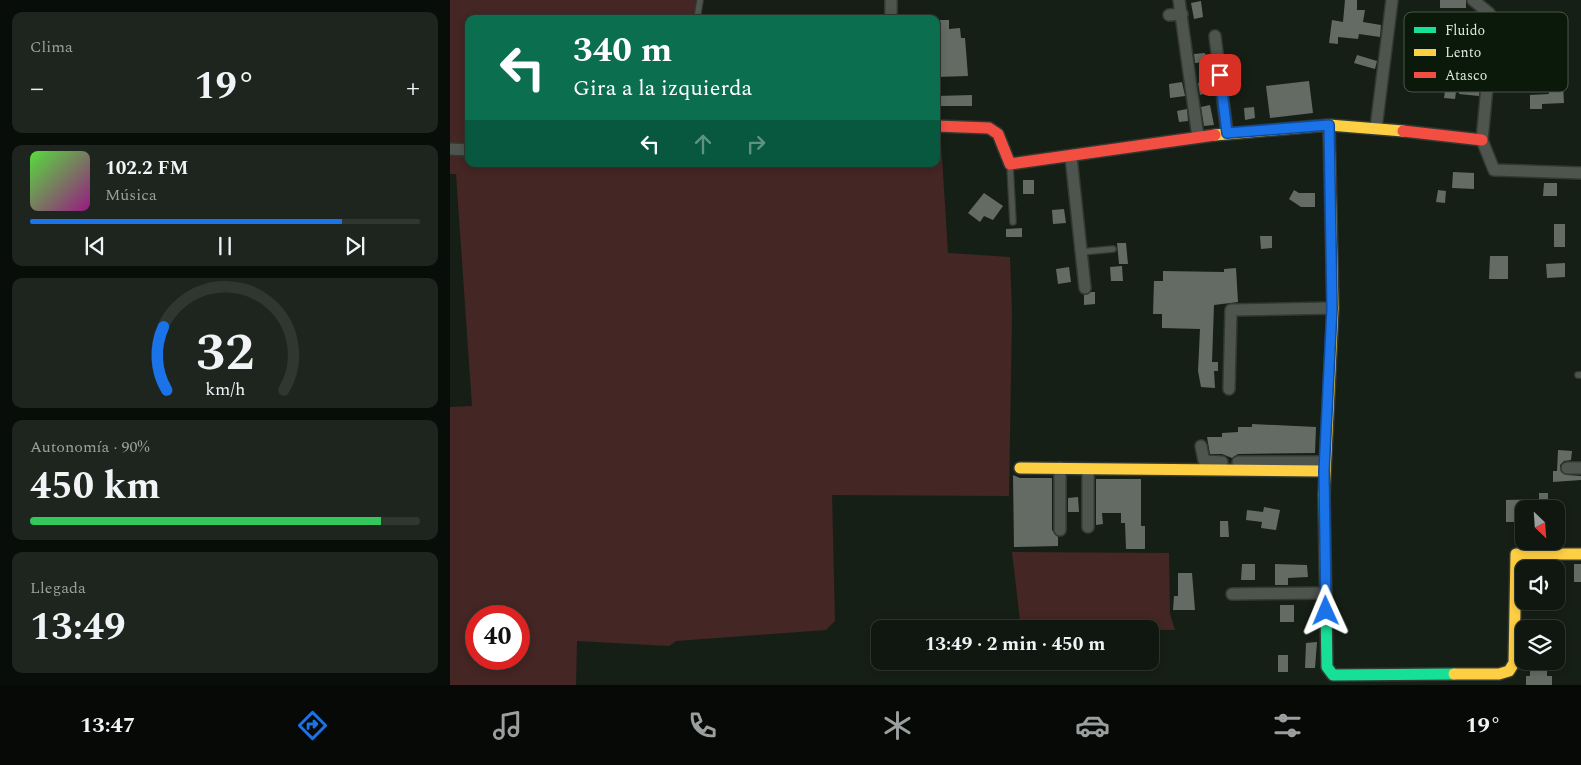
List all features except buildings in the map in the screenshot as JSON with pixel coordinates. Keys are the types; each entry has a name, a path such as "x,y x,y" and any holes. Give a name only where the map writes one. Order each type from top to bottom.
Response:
{"street":[{"path":"891,0 891,15"},
{"path":"1179,0 1198,138"},
{"path":"1376,128 1392,0"},
{"path":"1472,0 1488,12"},
{"path":"1168,15 1182,14"},
{"path":"1215,36 1227,133"},
{"path":"1487,92 1482,140 1494,170 1581,173"},
{"path":"1329,125 1332,308 1324,466 1328,667 1332,675 1448,680 1499,674 1509,671 1514,663 1516,554 1581,554"},
{"path":"940,126 989,128 998,134 1010,164 1227,133 1329,125 1376,128 1482,140"},
{"path":"450,149 465,150"},
{"path":"1071,156 1081,252 1078,273 1085,288"},
{"path":"1228,389 1231,310 1332,308"},
{"path":"1201,446 1202,458 1209,462 1324,466"},
{"path":"1020,468 1324,466"},
{"path":"1060,468 1060,530"},
{"path":"1088,468 1088,527"},
{"path":"1567,468 1581,468"},
{"path":"1232,594 1326,593"}],"lane":[{"path":"698,15 700,0"},
{"path":"1010,164 1013,222"},
{"path":"1081,252 1113,248"}],"shaded area":[{"path":"450,0 700,0 698,15 465,15 465,167 940,167 940,126 948,253 1010,257 1012,313 1009,496 832,495 835,621 826,630 676,641 669,646 577,641 576,685 450,685 450,407 472,406 456,174 450,174"},
{"path":"1012,552 1169,553 1170,614 1175,630 1159,630 1159,620 1020,620"}],"traffic: fast":[{"path":"1324,495 1327,667 1333,675 1454,674"}],"traffic: slow":[{"path":"1324,495 1333,308 1329,125"},
{"path":"1215,135 1329,125 1403,131"},
{"path":"1020,468 1324,471"},
{"path":"1454,674 1499,674 1509,671 1514,663 1516,554 1581,554"}],"traffic: jam":[{"path":"940,126 989,128 998,134 1010,164 1215,135"},
{"path":"1403,131 1482,140"}],"route":[{"path":"1220,75 1227,133 1329,125 1332,308 1324,471 1326,611"}]}
